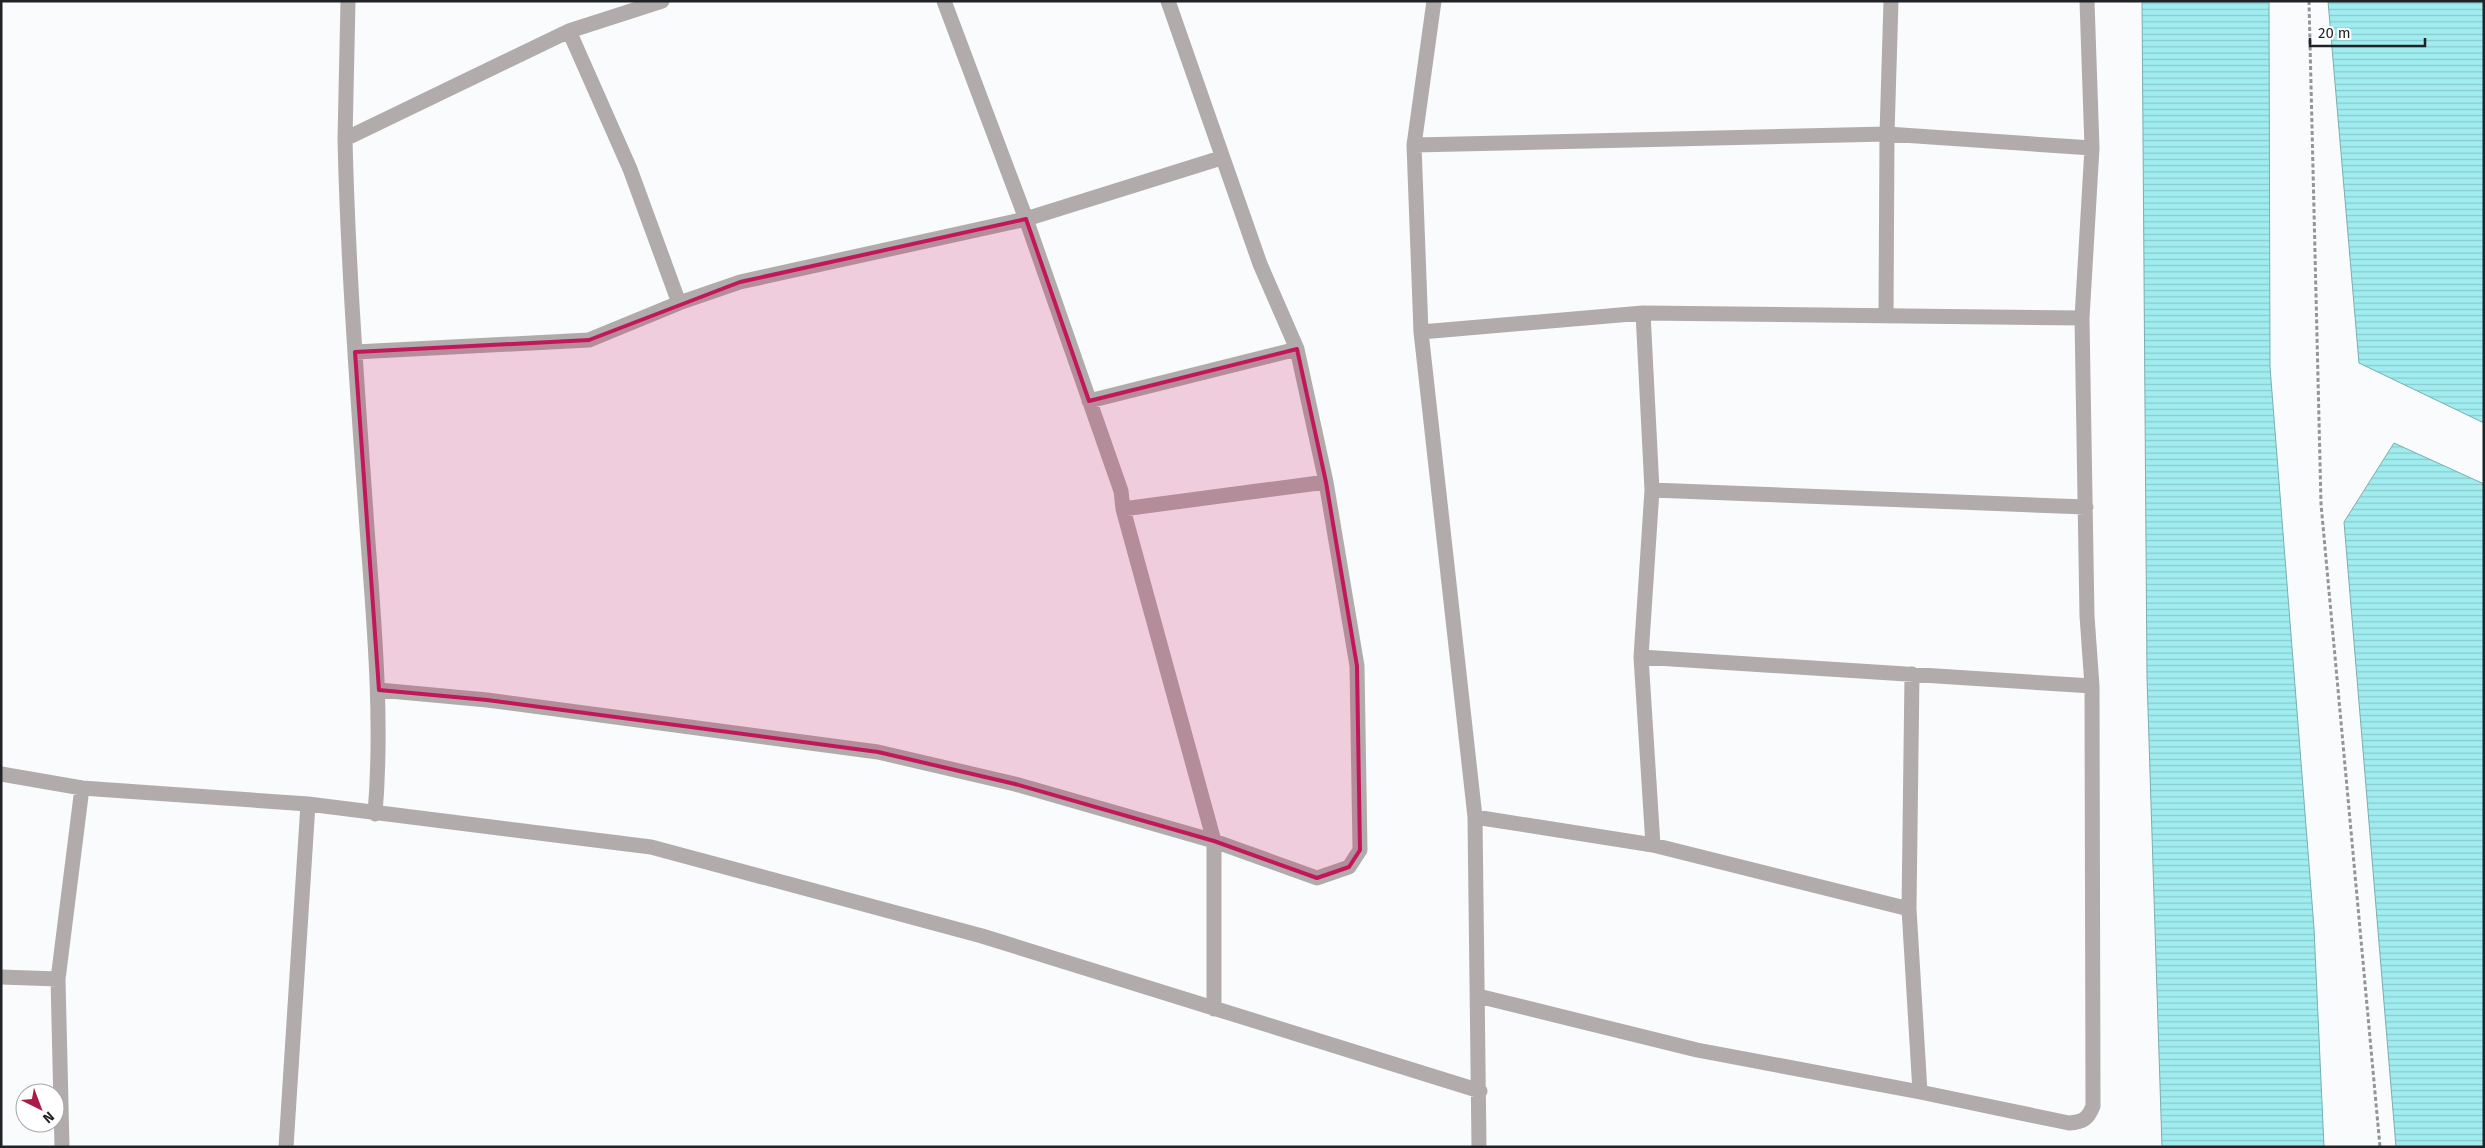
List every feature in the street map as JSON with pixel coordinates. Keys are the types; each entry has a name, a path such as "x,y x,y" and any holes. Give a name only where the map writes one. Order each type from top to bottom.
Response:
{"street":[{"path":"348,1 345,139 348,255 379,690 378,775 375,814"},
{"path":"345,139 569,31 662,1"},
{"path":"944,1 1026,219 1121,491 1124,509 1214,841 1214,1008"},
{"path":"379,690 487,700 878,752 1015,784 1214,841 1317,878 1349,868 1360,850 1357,666 1326,482 1297,349 1260,264 1221,158 1168,1"},
{"path":"1434,1 1414,145 1421,332 1475,817 1480,1068 1479,1147"},
{"path":"1886,316 1887,134 1892,1"},
{"path":"1478,996 1697,1050 1920,1092 2069,1123 2082,1122 2088,1118 2093,1106 2092,686 2087,616 2082,318 2092,148 2087,1"},
{"path":"569,31 630,169 679,303"},
{"path":"1414,145 1887,134 2092,148"},
{"path":"355,352 589,340 679,303 740,282 1026,219 1221,158"},
{"path":"1421,332 1644,313 2082,318"},
{"path":"1644,313 1652,490 1641,658 1653,845"},
{"path":"1089,401 1297,349"},
{"path":"1124,509 1326,482"},
{"path":"1652,490 2086,507"},
{"path":"1641,658 2092,686"},
{"path":"1912,674 1909,909 1920,1092"},
{"path":"1,774 82,788 308,804 375,814 650,847 982,936 1480,1090"},
{"path":"62,1147 58,979 82,788"},
{"path":"286,1147 308,804"},
{"path":"1475,817 1653,845 1909,909"},
{"path":"1,977 58,979"}],"path":[{"path":"2309,1 2321,504 2380,1147"}],"highlighted area":[{"path":"1026,219 1089,401 1297,349 1326,482 1357,666 1360,850 1349,867 1317,878 1214,841 1015,784 878,752 487,700 379,690 355,352 589,340 740,282"}],"water":[{"path":"2142,1 2269,1 2270,367 2314,928 2324,1147 2162,1147 2147,678"},
{"path":"2328,1 2484,1 2484,423 2359,363"},
{"path":"2394,443 2484,484 2484,1147 2396,1147 2344,522"}]}
